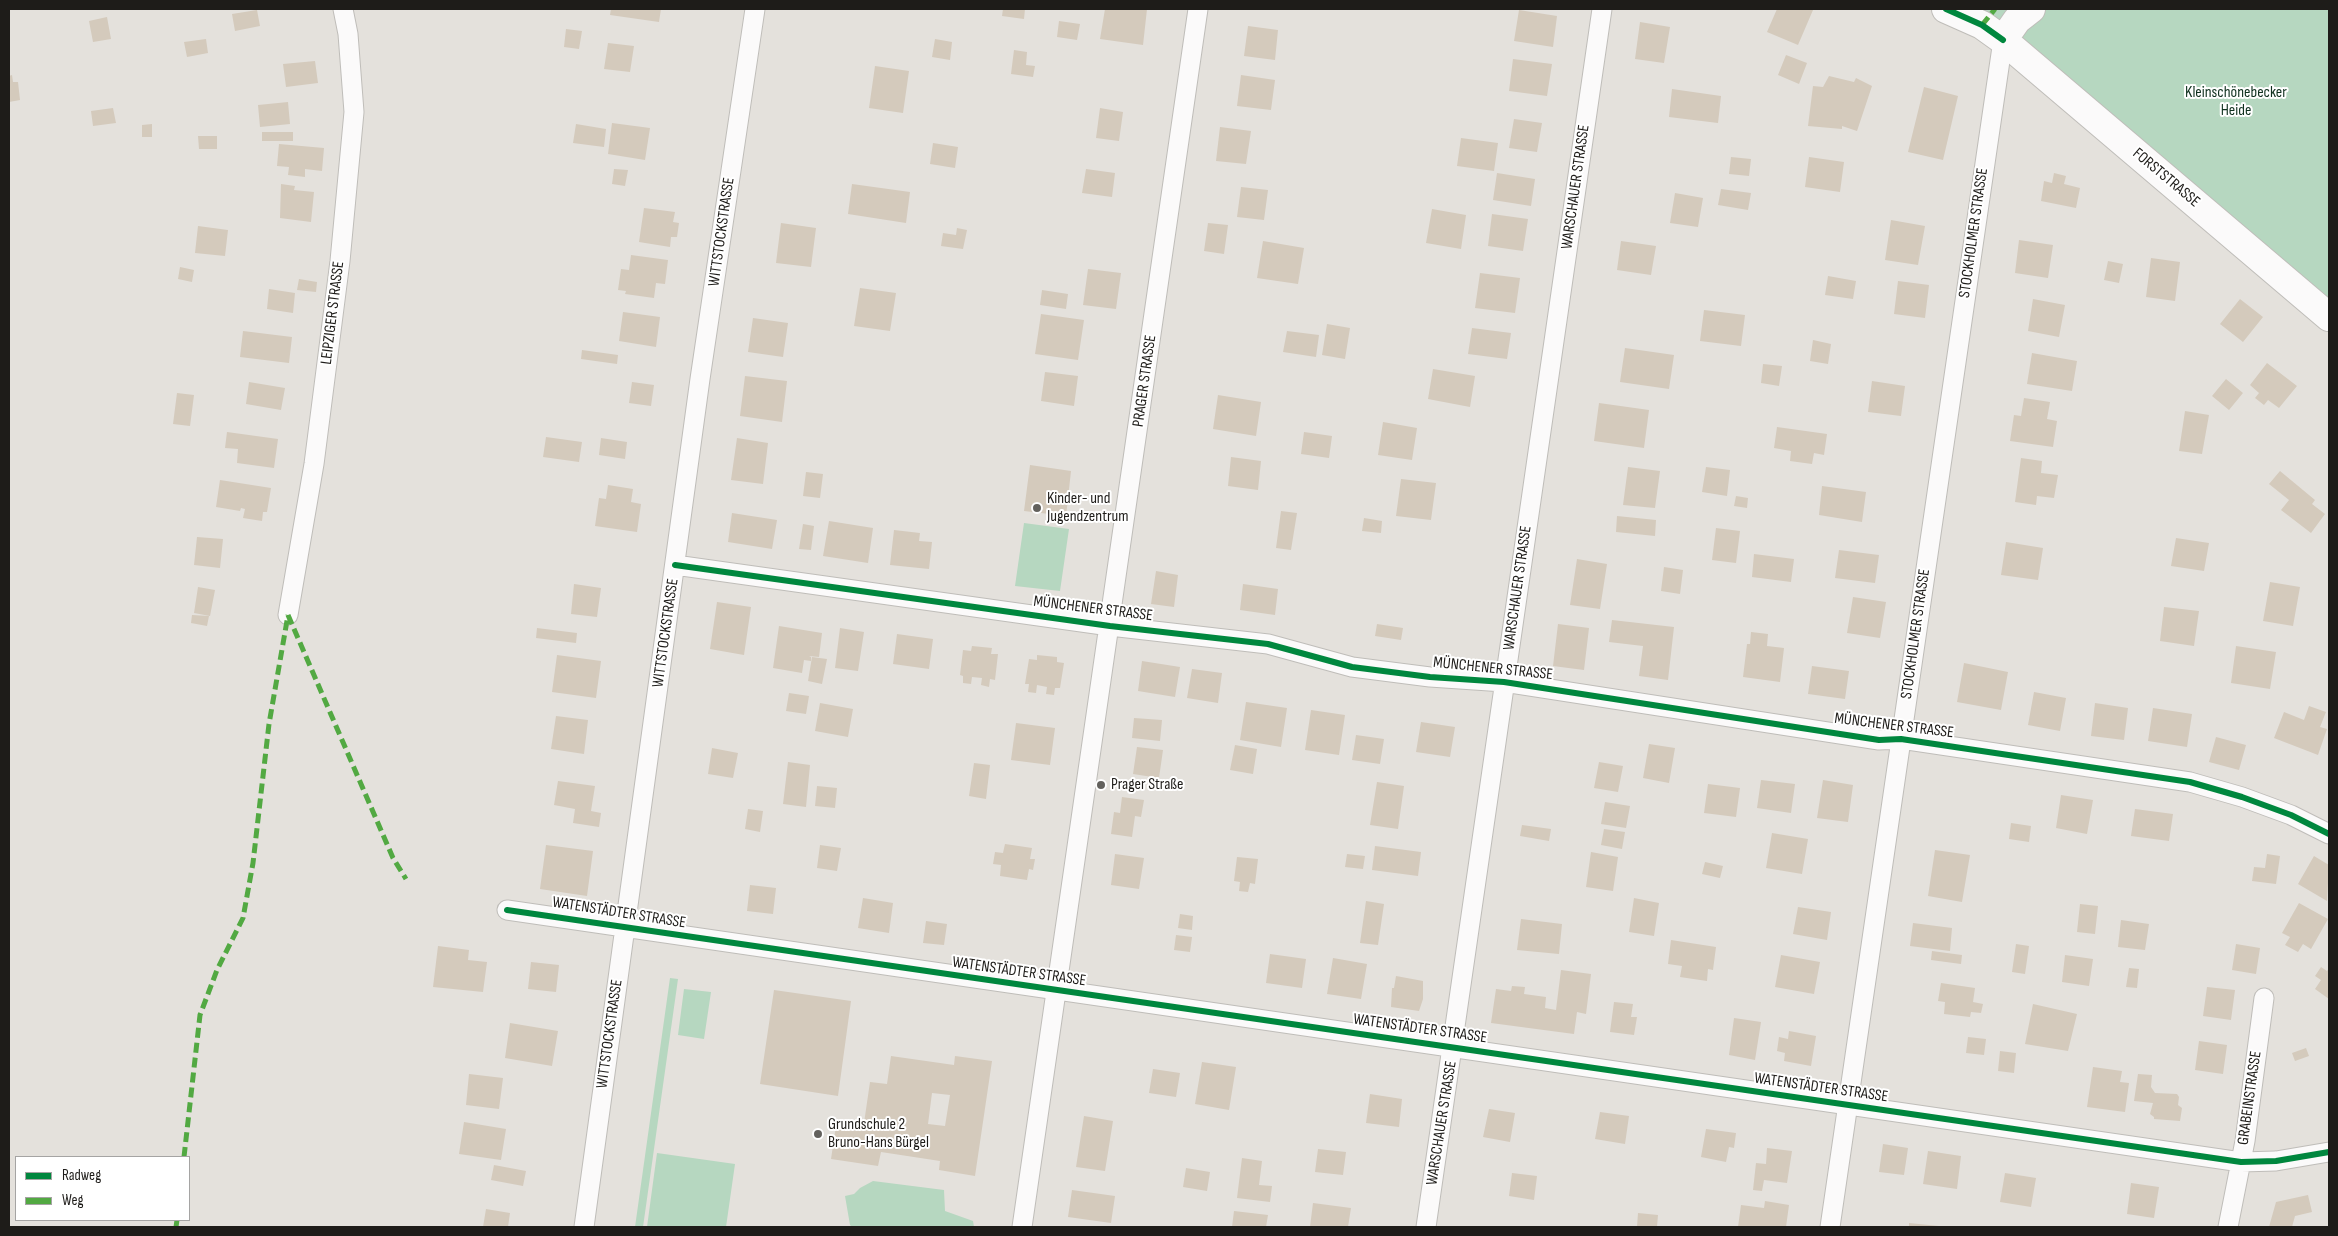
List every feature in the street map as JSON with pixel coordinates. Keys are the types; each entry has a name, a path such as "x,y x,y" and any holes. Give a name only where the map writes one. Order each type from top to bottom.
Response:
{"street":[{"name":"LEIPZIGER STRASSE","path":"288,615 314,464 340,261 354,112 343,9"},
{"name":"WITTSTOCKSTRASSE","path":"584,1227 700,379 755,9"},
{"name":"PRAGER STRASSE","path":"1022,1227 1198,9"},
{"name":"WARSCHAUER STRASSE","path":"1426,1227 1602,9"},
{"name":"FORSTSTRASSE","path":"1946,9 1982,25 2003,40 2329,316"},
{"path":"2003,40 2017,20 2031,9"},
{"name":"STOCKHOLMER STRASSE","path":"1830,1227 1846,1105 2003,40"},
{"name":"MÜNCHENER STRASSE","path":"676,564 1110,626 1268,644 1352,667 1430,677 1504,682 1879,740 1901,739 2190,782 2242,797 2282,812 2329,834"},
{"name":"WATENSTÄDTER STRASSE","path":"508,910 2241,1162 2276,1161 2329,1152"},
{"name":"GRABEINSTRASSE","path":"2228,1227 2241,1162 2264,998"}],"green space":[{"name":"Kleinschönebecker Heide","path":"1973,9 2329,9 2329,304"},
{"path":"1024,523 1069,529 1060,591 1015,586"},
{"path":"670,978 678,979 643,1227 635,1227"},
{"path":"684,989 711,992 704,1039 678,1035"},
{"path":"657,1153 735,1164 726,1227 647,1227"},
{"path":"873,1181 944,1190 945,1211 973,1221 974,1227 852,1227 850,1225 845,1196 854,1194 860,1188"}],"building":[{"path":"611,9 661,9 659,22 610,15"},
{"path":"1003,9 1025,9 1024,19 1002,16"},
{"path":"1105,9 1147,9 1143,45 1100,39"},
{"path":"1777,9 1813,10 1798,45 1767,32"},
{"path":"257,10 260,26 235,31 232,14"},
{"path":"1519,10 1557,16 1553,47 1514,41"},
{"path":"107,17 111,39 93,42 89,21"},
{"path":"1059,21 1080,24 1077,40 1057,37"},
{"path":"1640,22 1670,27 1664,63 1635,59"},
{"path":"1248,26 1278,30 1275,60 1244,56"},
{"path":"566,29 582,31 579,49 564,47"},
{"path":"206,39 208,53 187,57 184,42"},
{"path":"935,39 952,42 950,60 932,57"},
{"path":"608,43 634,46 630,72 604,69"},
{"path":"1014,50 1027,52 1026,65 1035,66 1033,77 1011,74"},
{"path":"1786,55 1807,63 1799,84 1778,75"},
{"path":"1513,59 1552,64 1547,96 1509,91"},
{"path":"315,61 318,83 286,87 283,64"},
{"path":"875,66 909,71 903,113 869,108"},
{"path":"12,75 13,82 18,82 20,100 9,102 9,76"},
{"path":"1241,75 1275,80 1271,110 1237,106"},
{"path":"1829,76 1854,82 1856,78 1872,86 1857,131 1842,126 1842,129 1808,126 1813,86 1823,87"},
{"path":"1924,87 1958,96 1943,160 1908,152"},
{"path":"1672,89 1721,96 1718,123 1669,117"},
{"path":"288,102 290,124 260,127 258,105"},
{"path":"113,108 116,123 93,126 91,111"},
{"path":"1100,108 1123,112 1119,141 1096,138"},
{"path":"1514,119 1542,123 1537,152 1509,148"},
{"path":"612,123 650,128 645,160 608,154"},
{"path":"152,124 152,137 142,137 142,125"},
{"path":"576,124 606,129 604,147 573,143"},
{"path":"1220,127 1251,131 1246,164 1216,161"},
{"path":"262,132 293,132 293,141 262,141"},
{"path":"198,136 217,136 217,149 199,149"},
{"path":"1461,138 1498,143 1494,171 1457,166"},
{"path":"933,143 958,147 955,168 930,164"},
{"path":"279,144 324,148 322,171 305,169 305,177 288,175 289,167 277,166"},
{"path":"1731,157 1751,159 1749,176 1729,174"},
{"path":"1809,157 1844,162 1840,192 1805,187"},
{"path":"614,169 628,170 625,186 612,184"},
{"path":"1086,169 1115,173 1112,197 1082,193"},
{"path":"1497,173 1535,179 1531,206 1493,200"},
{"path":"2054,173 2066,176 2064,184 2080,188 2076,208 2041,201 2044,181 2052,183"},
{"path":"281,184 295,186 294,190 314,192 311,222 280,218"},
{"path":"852,184 910,192 906,223 848,214"},
{"path":"1241,187 1268,190 1264,220 1237,217"},
{"path":"1721,189 1751,193 1748,210 1718,205"},
{"path":"1675,193 1703,198 1698,227 1670,223"},
{"path":"644,208 675,212 673,222 679,223 677,237 671,237 670,247 639,242"},
{"path":"1432,209 1466,215 1461,249 1426,243"},
{"path":"1492,214 1528,219 1523,251 1488,246"},
{"path":"1891,220 1925,226 1918,265 1885,260"},
{"path":"781,223 816,228 811,267 776,263"},
{"path":"1208,223 1228,225 1224,254 1204,251"},
{"path":"198,226 228,230 225,256 195,253"},
{"path":"957,228 967,230 963,249 941,246 943,233 956,235"},
{"path":"2019,240 2053,245 2048,278 2015,273"},
{"path":"1263,241 1304,248 1298,284 1257,278"},
{"path":"1621,241 1656,246 1651,275 1617,270"},
{"path":"631,255 668,260 665,284 656,283 654,298 625,294 626,291 618,290 621,269 629,270"},
{"path":"2151,258 2180,262 2175,301 2146,297"},
{"path":"2108,261 2123,264 2119,283 2104,280"},
{"path":"180,267 194,270 192,282 178,279"},
{"path":"1088,269 1121,273 1116,309 1083,305"},
{"path":"1480,273 1520,278 1515,313 1475,308"},
{"path":"1828,276 1856,281 1853,299 1825,295"},
{"path":"299,279 317,282 316,292 297,290"},
{"path":"1898,281 1929,285 1925,318 1894,314"},
{"path":"860,288 896,293 890,331 854,326"},
{"path":"269,289 295,293 293,313 267,309"},
{"path":"1042,290 1068,294 1066,309 1040,305"},
{"path":"2033,299 2065,305 2059,337 2028,331"},
{"path":"2240,299 2263,317 2243,342 2220,324"},
{"path":"1704,310 1745,315 1741,346 1700,341"},
{"path":"623,312 660,317 656,347 619,341"},
{"path":"1041,314 1084,320 1078,360 1035,354"},
{"path":"753,318 788,323 783,357 748,352"},
{"path":"1327,324 1350,328 1345,359 1322,355"},
{"path":"1472,328 1511,333 1507,359 1468,354"},
{"path":"243,331 292,337 289,363 240,357"},
{"path":"1287,331 1319,335 1316,357 1283,352"},
{"path":"1813,340 1831,344 1828,364 1810,361"},
{"path":"1625,348 1674,355 1669,389 1620,382"},
{"path":"582,350 618,355 617,364 581,359"},
{"path":"2032,353 2077,361 2072,391 2027,384"},
{"path":"2267,363 2297,386 2279,408 2268,400 2264,405 2255,398 2259,393 2250,385"},
{"path":"1763,364 1782,366 1779,386 1761,383"},
{"path":"1433,369 1475,376 1470,407 1428,399"},
{"path":"1045,372 1078,376 1074,406 1041,401"},
{"path":"745,376 787,381 782,422 740,416"},
{"path":"2226,379 2243,393 2229,410 2212,396"},
{"path":"1872,381 1905,386 1901,416 1868,412"},
{"path":"249,382 285,388 281,410 246,404"},
{"path":"632,382 654,385 651,406 629,403"},
{"path":"177,393 194,395 190,426 173,424"},
{"path":"1218,395 1261,402 1256,436 1213,429"},
{"path":"2024,398 2050,402 2047,419 2057,421 2053,447 2010,441 2014,415 2021,416"},
{"path":"1599,403 1649,410 1644,448 1594,441"},
{"path":"2185,411 2209,415 2202,454 2179,451"},
{"path":"1383,422 1417,428 1412,460 1378,455"},
{"path":"1777,427 1827,434 1824,455 1814,453 1812,464 1790,461 1791,451 1774,448"},
{"path":"227,432 278,439 274,468 237,463 238,449 225,448"},
{"path":"1304,432 1332,436 1329,458 1301,454"},
{"path":"546,437 582,442 579,462 543,457"},
{"path":"601,438 627,442 625,459 599,455"},
{"path":"737,438 768,443 763,484 731,480"},
{"path":"1231,457 1261,461 1258,490 1228,486"},
{"path":"2021,458 2042,461 2041,473 2058,475 2054,498 2037,496 2036,505 2015,502"},
{"path":"1030,465 1071,471 1066,516 1024,511"},
{"path":"1628,467 1660,471 1655,508 1623,505"},
{"path":"1706,467 1730,470 1727,496 1702,492"},
{"path":"2280,471 2315,500 2312,504 2325,514 2311,533 2281,510 2289,500 2269,484"},
{"path":"806,472 823,474 820,498 803,496"},
{"path":"1401,479 1436,483 1431,520 1396,516"},
{"path":"220,480 271,488 267,512 263,512 262,521 243,518 245,509 241,508 240,511 216,507"},
{"path":"608,485 633,489 631,502 641,504 637,532 595,526 599,498 606,499"},
{"path":"1822,486 1866,492 1862,522 1819,515"},
{"path":"1736,496 1748,498 1747,508 1734,506"},
{"path":"1281,511 1297,513 1291,550 1276,548"},
{"path":"732,513 777,520 772,549 728,542"},
{"path":"1617,516 1656,520 1655,536 1616,532"},
{"path":"1364,518 1382,521 1381,533 1362,531"},
{"path":"829,521 873,528 868,563 823,556"},
{"path":"803,524 814,526 811,550 799,549"},
{"path":"1716,528 1740,531 1736,563 1712,560"},
{"path":"894,530 920,533 919,541 932,542 929,569 890,565"},
{"path":"197,537 223,539 220,568 194,565"},
{"path":"2176,538 2209,543 2204,571 2171,566"},
{"path":"2006,542 2043,548 2038,580 2001,575"},
{"path":"1839,550 1879,555 1875,583 1835,578"},
{"path":"1754,554 1794,559 1791,582 1752,577"},
{"path":"1577,559 1607,564 1600,609 1570,605"},
{"path":"1664,567 1683,570 1680,594 1661,591"},
{"path":"1156,571 1178,575 1174,607 1151,604"},
{"path":"2270,582 2300,587 2293,626 2263,621"},
{"path":"574,584 601,588 597,617 571,614"},
{"path":"1243,584 1278,589 1275,615 1240,610"},
{"path":"198,587 215,590 210,616 194,613"},
{"path":"1853,597 1886,602 1880,638 1847,633"},
{"path":"717,602 751,607 744,655 710,649"},
{"path":"2164,607 2199,611 2194,646 2160,641"},
{"path":"192,615 209,616 207,626 191,623"},
{"path":"1612,620 1674,627 1668,680 1639,676 1643,646 1609,642"},
{"path":"1377,624 1403,628 1401,640 1375,636"},
{"path":"1558,624 1589,628 1584,670 1553,666"},
{"path":"779,626 822,633 819,657 809,656 811,661 804,660 802,673 773,668"},
{"path":"537,628 577,633 576,643 536,638"},
{"path":"840,628 864,632 858,671 835,668"},
{"path":"1751,632 1768,634 1767,646 1784,648 1780,682 1743,677 1747,644 1750,644"},
{"path":"897,634 933,639 929,669 893,664"},
{"path":"972,646 992,648 991,654 998,654 995,680 990,679 989,687 981,685 982,678 972,677 971,684 963,683 963,676 960,675 963,650 971,651"},
{"path":"2236,646 2276,652 2270,689 2231,683"},
{"path":"557,655 601,661 596,698 552,692"},
{"path":"1037,655 1057,657 1057,662 1064,663 1060,688 1055,688 1054,695 1046,694 1047,687 1037,685 1036,693 1028,692 1029,684 1025,684 1029,659 1037,660"},
{"path":"812,657 827,659 822,684 808,681"},
{"path":"1142,661 1180,667 1175,697 1138,691"},
{"path":"1964,663 2008,672 2001,710 1957,702"},
{"path":"1812,666 1849,671 1845,699 1808,694"},
{"path":"1192,669 1222,673 1218,703 1187,698"},
{"path":"2034,692 2066,698 2060,731 2028,725"},
{"path":"789,693 809,696 806,714 786,711"},
{"path":"1246,702 1287,708 1281,747 1240,740"},
{"path":"820,703 853,709 848,737 815,731"},
{"path":"2095,703 2128,708 2124,740 2091,736"},
{"path":"2309,706 2326,712 2320,727 2327,729 2318,755 2274,738 2284,712 2304,720"},
{"path":"2153,708 2192,714 2187,747 2148,741"},
{"path":"1311,710 1345,715 1339,755 1305,750"},
{"path":"556,716 588,720 584,754 551,749"},
{"path":"1134,718 1162,720 1160,741 1132,738"},
{"path":"1421,722 1455,727 1450,757 1416,752"},
{"path":"1016,723 1055,728 1050,765 1011,760"},
{"path":"1356,735 1384,739 1380,764 1352,760"},
{"path":"2216,737 2246,745 2239,770 2209,762"},
{"path":"1649,744 1675,748 1669,783 1643,778"},
{"path":"1235,745 1257,749 1253,774 1230,770"},
{"path":"1137,747 1163,750 1159,778 1133,774"},
{"path":"712,748 738,753 733,778 708,774"},
{"path":"788,762 810,765 806,807 783,804"},
{"path":"1599,762 1623,766 1618,792 1594,788"},
{"path":"974,763 990,765 986,799 969,796"},
{"path":"1761,780 1795,784 1791,813 1757,808"},
{"path":"1823,780 1853,785 1848,822 1817,818"},
{"path":"558,781 595,786 591,811 601,813 599,827 573,823 575,809 554,805"},
{"path":"1377,782 1404,786 1398,829 1370,825"},
{"path":"1708,784 1740,788 1736,817 1704,813"},
{"path":"817,786 837,788 835,808 815,806"},
{"path":"2061,795 2093,800 2087,834 2056,828"},
{"path":"1122,797 1144,800 1141,817 1135,816 1132,837 1111,834 1114,812 1120,813"},
{"path":"1605,802 1630,806 1626,828 1601,824"},
{"path":"748,809 763,811 760,832 745,829"},
{"path":"2135,809 2173,814 2169,841 2131,836"},
{"path":"2011,823 2031,826 2029,842 2009,839"},
{"path":"1522,825 1551,829 1549,841 1520,836"},
{"path":"1604,829 1625,832 1622,849 1601,845"},
{"path":"1772,833 1808,839 1802,874 1766,868"},
{"path":"1005,844 1032,848 1030,859 1035,859 1033,870 1029,869 1027,880 1000,876 1001,865 993,864 995,852 1003,853"},
{"path":"546,845 593,851 587,896 540,889"},
{"path":"820,845 841,848 837,871 817,868"},
{"path":"1375,846 1421,852 1418,876 1372,870"},
{"path":"1935,850 1970,855 1962,902 1928,896"},
{"path":"1591,852 1618,857 1613,891 1586,887"},
{"path":"1115,854 1144,858 1139,889 1111,885"},
{"path":"1347,854 1365,856 1363,869 1345,867"},
{"path":"2267,854 2280,856 2276,884 2252,881 2254,867 2265,868"},
{"path":"2314,856 2329,865 2327,901 2298,884"},
{"path":"1237,857 1258,859 1255,884 1250,883 1248,892 1239,891 1240,882 1234,881"},
{"path":"1705,862 1723,866 1720,878 1702,874"},
{"path":"750,885 776,888 773,914 747,911"},
{"path":"863,898 893,903 889,933 858,928"},
{"path":"1634,898 1659,903 1654,936 1629,932"},
{"path":"1366,901 1384,904 1378,945 1360,943"},
{"path":"2299,903 2328,919 2311,949 2303,944 2298,952 2285,945 2290,937 2282,933"},
{"path":"2080,904 2098,906 2095,934 2077,932"},
{"path":"1798,907 1831,912 1827,940 1793,934"},
{"path":"1180,914 1193,916 1192,930 1178,928"},
{"path":"1521,919 1562,924 1559,954 1517,950"},
{"path":"2121,920 2149,924 2145,950 2118,947"},
{"path":"926,921 947,924 944,945 923,943"},
{"path":"1913,923 1952,928 1950,951 1910,946"},
{"path":"1176,935 1192,937 1190,952 1174,950"},
{"path":"1671,940 1716,947 1713,970 1708,969 1707,981 1680,977 1682,966 1668,964"},
{"path":"2016,944 2029,946 2025,974 2012,972"},
{"path":"2236,944 2260,948 2256,974 2232,970"},
{"path":"438,946 469,950 468,960 487,962 483,992 433,987"},
{"path":"1932,951 1962,955 1961,964 1931,960"},
{"path":"1270,954 1306,959 1302,988 1266,983"},
{"path":"1781,955 1820,962 1814,994 1775,987"},
{"path":"2065,955 2093,959 2089,986 2062,982"},
{"path":"1333,958 1367,964 1361,999 1327,994"},
{"path":"531,962 559,965 556,992 528,989"},
{"path":"2321,967 2327,971 2329,968 2329,999 2315,989 2321,980 2315,976"},
{"path":"2129,968 2139,969 2137,988 2126,987"},
{"path":"1561,970 1591,974 1586,1014 1577,1012 1574,1034 1491,1023 1496,989 1511,991 1512,986 1525,987 1524,994 1546,997 1545,1008 1556,1010"},
{"path":"1396,976 1423,981 1423,999 1419,1011 1391,1007 1392,988 1394,988"},
{"path":"1941,983 1975,988 1973,1002 1983,1004 1981,1013 1971,1012 1970,1017 1944,1014 1945,1002 1938,1001"},
{"path":"2207,987 2235,990 2231,1020 2203,1016"},
{"path":"774,990 851,1001 838,1096 760,1084"},
{"path":"1614,1002 1633,1004 1631,1017 1637,1017 1634,1035 1610,1032"},
{"path":"2033,1004 2077,1014 2068,1051 2025,1044"},
{"path":"1734,1018 1761,1022 1755,1060 1729,1055"},
{"path":"510,1023 558,1031 552,1066 505,1058"},
{"path":"1789,1031 1816,1036 1811,1066 1784,1061 1785,1053 1777,1051 1779,1037 1788,1039"},
{"path":"1968,1037 1986,1039 1984,1055 1966,1053"},
{"path":"2199,1041 2227,1045 2223,1074 2195,1070"},
{"path":"2306,1048 2309,1056 2295,1061 2292,1053"},
{"path":"2000,1051 2016,1053 2014,1073 1998,1071"},
{"path":"891,1056 954,1065 955,1056 992,1061 975,1176 939,1170 940,1161 881,1152 878,1166 831,1159 837,1119 864,1123 870,1082 887,1084","holes":["932,1093 950,1095 945,1126 928,1124"]},
{"path":"1202,1062 1236,1067 1229,1110 1195,1104"},
{"path":"2093,1067 2122,1071 2120,1082 2129,1083 2125,1112 2087,1107"},
{"path":"1153,1069 1180,1073 1176,1097 1149,1093"},
{"path":"469,1074 503,1078 499,1109 466,1105"},
{"path":"2138,1074 2152,1075 2151,1087 2155,1093 2177,1094 2179,1097 2178,1105 2182,1108 2180,1121 2154,1119 2150,1114 2153,1103 2134,1101"},
{"path":"1370,1094 1402,1099 1399,1127 1366,1123"},
{"path":"1489,1109 1515,1113 1510,1142 1483,1137"},
{"path":"1600,1112 1629,1116 1625,1144 1595,1139"},
{"path":"1084,1116 1113,1121 1105,1171 1076,1167"},
{"path":"464,1122 506,1129 501,1160 459,1154"},
{"path":"1706,1129 1736,1133 1734,1148 1729,1147 1726,1162 1701,1157"},
{"path":"1883,1144 1908,1148 1904,1175 1879,1172"},
{"path":"1767,1148 1792,1151 1787,1183 1764,1180 1762,1191 1753,1190 1756,1163 1766,1164"},
{"path":"1318,1149 1346,1152 1343,1175 1315,1172"},
{"path":"1928,1151 1961,1156 1957,1189 1923,1184"},
{"path":"1242,1158 1262,1161 1259,1185 1272,1186 1270,1202 1237,1198"},
{"path":"494,1165 526,1171 523,1186 491,1180"},
{"path":"1186,1168 1210,1172 1207,1191 1183,1187"},
{"path":"1512,1173 1537,1176 1534,1200 1509,1196"},
{"path":"2005,1173 2036,1178 2031,1207 2000,1202"},
{"path":"2131,1183 2159,1187 2154,1218 2127,1214"},
{"path":"1072,1190 1115,1196 1111,1223 1068,1217"},
{"path":"2308,1195 2312,1212 2295,1216 2292,1227 2269,1227 2276,1202"},
{"path":"1765,1201 1789,1205 1786,1227 1738,1227 1741,1205 1764,1208"},
{"path":"1313,1203 1351,1208 1348,1227 1310,1227"},
{"path":"486,1209 510,1213 508,1227 483,1227"},
{"path":"1234,1211 1268,1215 1266,1227 1232,1227"},
{"path":"1638,1213 1658,1215 1657,1227 1637,1227"},
{"path":"1909,1223 1939,1226 1939,1227 1909,1227"}],"marked path":[{"path":"1982,25 1995,9"},
{"path":"288,615 393,858 406,879"},
{"path":"184,1156 200,1015 217,970 243,918 253,863 269,724 288,615"},
{"path":"176,1227 177,1221"}],"cycle path":[{"path":"1946,9 1982,25 2003,40"},
{"path":"675,565 1110,626 1268,644 1352,667 1430,677 1504,682 1879,740 1901,739 2190,782 2242,797 2291,815 2329,834"},
{"path":"507,910 2241,1162 2276,1161 2329,1152"}],"place":[{"name":"Kinder- und Jugendzentrum","path":"1037,508"},
{"name":"Prager Straße","path":"1101,785"},
{"name":"Grundschule 2 Bruno-Hans Bürgel","path":"818,1134"}]}
